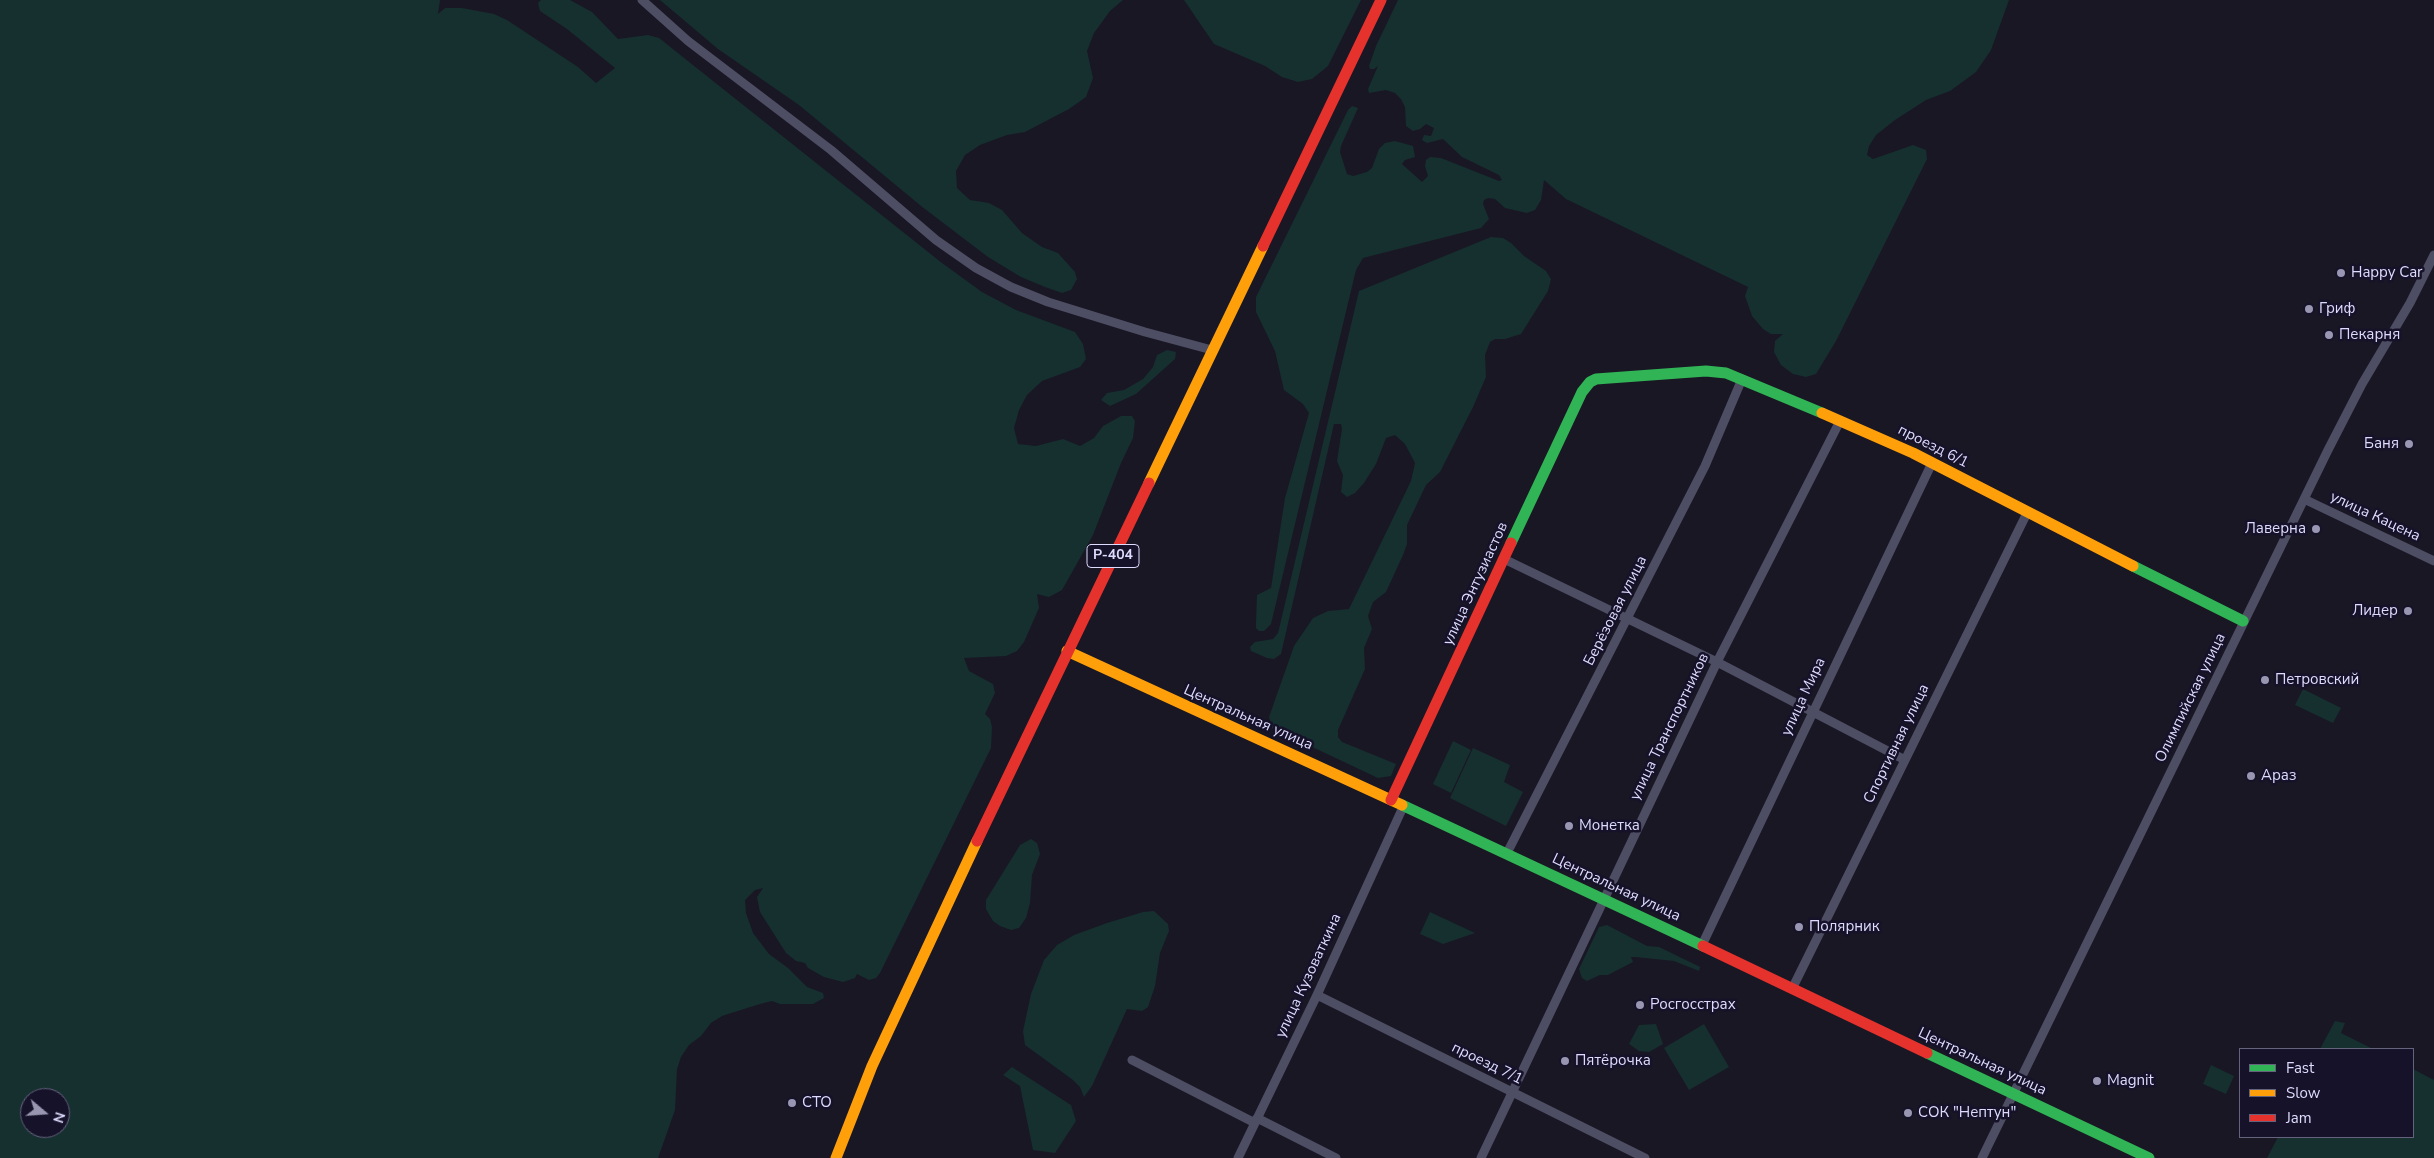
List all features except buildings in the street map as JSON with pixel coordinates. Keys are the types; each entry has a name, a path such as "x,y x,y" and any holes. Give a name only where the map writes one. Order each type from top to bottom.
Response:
{"main road":[{"name":"Р-404","path":"836,1158 894,1019 1067,651 1382,0"},
{"name":"проезд 6/1","path":"1590,382 1596,379 1706,371 1726,373 1840,421 1932,463 2027,513 2243,621"},
{"name":"улица Энтузиастов","path":"1392,800 1582,392 1590,382"},
{"name":"Центральная улица","path":"1067,651 1508,853 2149,1158"}],"street":[{"path":"642,0 688,40 831,150 936,240 976,268 1012,287 1048,302 1136,330 1212,350"},
{"name":"Олимпийская улица","path":"1982,1158 2304,499 2362,384 2410,303 2434,255"},
{"name":"Берёзовая улица","path":"1508,853 1705,466 1742,379"},
{"name":"улица Транспортников","path":"1481,1158 1717,662 1840,421"},
{"name":"улица Мира","path":"1702,945 1812,710 1932,463"},
{"name":"улица Кацена","path":"2304,499 2434,561"},
{"name":"Спортивная улица","path":"1793,987 2027,513"},
{"path":"1504,559 1717,662 1905,760"},
{"name":"улица Кузоваткина","path":"1238,1158 1317,995 1404,805"},
{"name":"проезд 7/1","path":"1317,995 1645,1158"},
{"path":"1132,1060 1336,1158"}],"green space":[{"path":"0,0 440,0 438,14 445,8 462,8 494,14 507,20 578,67 596,83 615,68 567,29 540,11 538,3 541,0 570,0 592,12 618,39 648,35 659,38 942,263 982,292 1016,310 1075,332 1083,344 1086,359 1080,367 1042,381 1027,395 1019,410 1014,428 1018,444 1036,446 1063,439 1080,446 1094,438 1103,426 1121,416 1132,416 1135,421 1133,438 1121,463 1093,535 1062,590 1049,597 1037,594 1039,608 1024,642 1017,651 1006,656 964,658 969,671 993,684 995,693 985,714 990,719 992,727 991,748 880,973 876,978 869,980 857,974 855,978 843,982 824,977 808,968 805,963 796,961 786,953 760,912 757,897 763,888 755,890 745,900 746,913 753,933 769,954 788,968 807,987 823,993 824,998 813,1004 780,1004 772,1001 722,1016 711,1023 701,1036 689,1045 681,1057 677,1069 675,1110 658,1158 0,1158"},
{"path":"660,0 1123,0 1110,11 1094,33 1087,51 1093,78 1086,97 1069,109 1025,132 1007,135 980,145 965,155 956,171 957,188 970,200 989,203 1002,210 1022,233 1042,247 1058,253 1075,272 1077,279 1071,290 1062,293 1045,287 1021,277 988,257 921,206 799,105 718,49"},
{"path":"1184,0 1361,0 1328,66 1312,79 1298,82 1282,77 1265,66 1214,44"},
{"path":"1398,0 2009,0 1991,50 1976,72 1950,91 1926,100 1895,120 1876,135 1869,146 1867,155 1873,159 1913,145 1926,150 1927,159 1836,341 1816,374 1806,377 1793,374 1781,365 1774,352 1775,341 1783,334 1771,334 1763,329 1752,316 1745,296 1748,287 1566,199 1544,180 1541,200 1535,210 1527,213 1505,208 1495,199 1488,198 1484,200 1483,204 1489,219 1481,228 1363,258 1356,270 1271,624 1264,631 1259,631 1256,628 1257,595 1271,588 1285,498 1309,413 1303,404 1284,390 1275,351 1256,312 1256,297 1348,110 1352,106 1358,108 1340,152 1347,174 1353,176 1367,172 1372,168 1379,149 1385,143 1395,141 1413,146 1415,157 1405,160 1402,164 1422,182 1428,176 1425,166 1426,160 1430,157 1441,158 1499,181 1502,180 1499,175 1462,157 1443,139 1427,143 1422,140 1424,135 1431,136 1434,128 1426,124 1420,129 1413,131 1406,126 1405,107 1395,93 1386,90 1369,93 1368,89 1378,66 1370,69 1369,66 1376,46"},
{"path":"1491,237 1503,238 1511,243 1524,256 1546,271 1551,279 1548,291 1521,334 1505,339 1495,339 1490,342 1485,355 1486,377 1473,407 1440,472 1426,485 1407,525 1407,544 1403,555 1386,592 1373,602 1368,616 1372,629 1364,648 1365,669 1338,730 1338,737 1342,742 1396,764 1391,776 1378,778 1272,728 1269,717 1294,646 1313,618 1328,611 1349,609 1411,481 1415,463 1405,444 1395,435 1386,438 1376,464 1364,483 1355,493 1347,497 1341,492 1343,475 1337,461 1342,429 1341,424 1334,424 1281,654 1274,659 1267,658 1251,651 1250,647 1255,642 1273,639 1278,633 1359,291"},
{"path":"1167,350 1176,352 1175,359 1136,394 1110,406 1101,400 1107,393 1124,390 1143,379 1153,367 1157,355"},
{"path":"2303,689 2341,708 2333,723 2295,705"},
{"path":"1453,741 1471,750 1451,793 1433,784"},
{"path":"1473,748 1510,765 1504,782 1523,792 1506,826 1450,798"},
{"path":"1031,839 1037,843 1040,854 1032,875 1030,903 1026,918 1019,928 1011,930 993,921 986,909 986,900 1020,845"},
{"path":"1154,911 1168,924 1169,931 1160,953 1155,986 1148,1007 1142,1011 1127,1009 1092,1086 1084,1097 1080,1087 1073,1080 1025,1045 1023,1031 1031,994 1044,960 1057,945 1074,935 1107,923 1143,912"},
{"path":"1430,912 1475,933 1443,944 1420,934"},
{"path":"1607,925 1647,946 1659,947 1700,967 1699,971 1674,961 1631,957 1633,962 1608,975 1600,975 1587,981 1582,978 1579,969 1599,927"},
{"path":"2335,1021 2345,1023 2341,1033 2371,1048 2321,1048"},
{"path":"1656,1024 1663,1044 1649,1052 1639,1051 1629,1044 1639,1025"},
{"path":"1704,1024 1729,1067 1689,1090 1664,1048"},
{"path":"2211,1065 2234,1076 2226,1094 2203,1084"},
{"path":"1012,1067 1071,1105 1076,1121 1055,1153 1033,1150 1020,1086 1003,1075"},
{"path":"2414,1070 2434,1080 2434,1158 2267,1158 2277,1138 2414,1138"}],"traffic: fast":[{"path":"1511,543 1582,392 1590,382 1596,379 1706,371 1726,373 1822,413"},
{"path":"2133,566 2243,621"},
{"path":"1402,805 1703,946"},
{"path":"1927,1053 2149,1158"}],"traffic: slow":[{"path":"1149,483 1263,246"},
{"path":"1822,413 1913,453 2133,566"},
{"path":"1067,651 1402,805"},
{"path":"836,1158 872,1066 977,841"}],"traffic: jam":[{"path":"1263,246 1381,0"},
{"path":"977,841 1149,483"},
{"path":"1391,800 1511,543"},
{"path":"1703,946 1927,1053"}],"place":[{"name":"Happy Car","path":"2341,273"},
{"name":"Гриф","path":"2309,309"},
{"name":"Пекарня","path":"2329,335"},
{"name":"Баня","path":"2409,444"},
{"name":"Лаверна","path":"2316,529"},
{"name":"Лидер","path":"2408,611"},
{"name":"Петровский","path":"2265,680"},
{"name":"Араз","path":"2251,776"},
{"name":"Монетка","path":"1569,826"},
{"name":"Полярник","path":"1799,927"},
{"name":"Росгосстрах","path":"1640,1005"},
{"name":"Пятёрочка","path":"1565,1061"},
{"name":"Magnit","path":"2097,1081"},
{"name":"СТО","path":"792,1103"},
{"name":"СОК \"Нептун\"","path":"1908,1113"}]}
